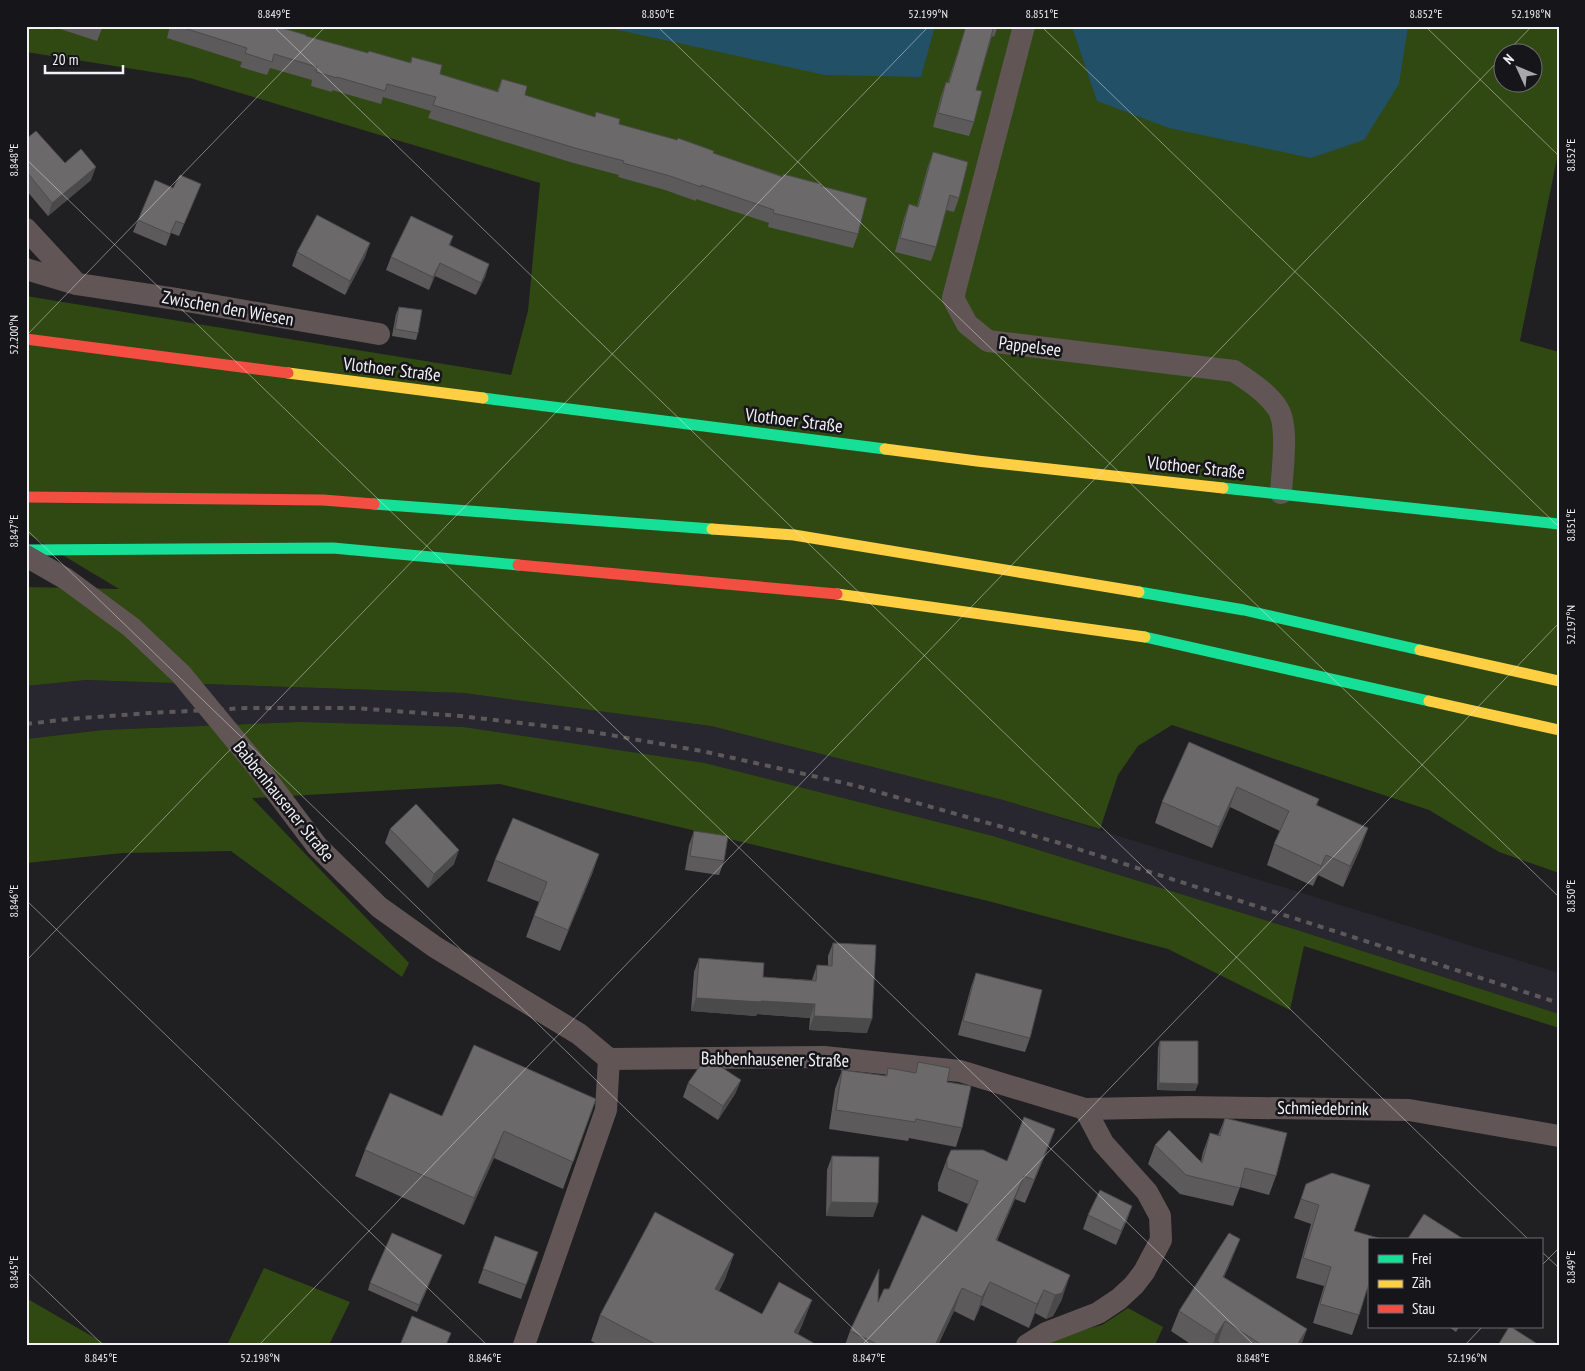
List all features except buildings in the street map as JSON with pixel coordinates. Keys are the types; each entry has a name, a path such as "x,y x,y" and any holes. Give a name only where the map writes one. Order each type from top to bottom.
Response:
{"main road":[{"name":"Vlothoer Straße","path":"26,339 977,461 1559,524"},
{"path":"26,496 323,500 794,535 1244,610 1559,681"},
{"path":"26,550 333,548 857,596 1150,638 1559,730"}],"street":[{"name":"Pappelsee","path":"1024,26 953,298 967,324 988,341 1234,371 1257,386 1279,410 1284,432 1281,493"},
{"path":"26,229 77,284"},
{"name":"Zwischen den Wiesen","path":"26,269 77,284 379,334"},
{"name":"Babbenhausener Straße","path":"26,556 66,579 131,627 181,674 256,765 317,846 379,907 435,947 579,1034 609,1059 824,1057 960,1071 1085,1109"},
{"path":"524,1345 606,1110 609,1059"},
{"name":"Schmiedebrink","path":"1085,1109 1187,1107 1409,1110 1559,1136"},
{"path":"1027,1345 1046,1333 1098,1313 1119,1300 1144,1272 1161,1240 1160,1216 1147,1192 1102,1143 1085,1109"}],"shaded area":[{"path":"86,680 464,693 711,726 1003,800 1559,973 1559,1014 1297,930 993,836 705,763 299,722 103,730 26,739 26,686"}],"green space":[{"path":"26,26 1559,26 1559,148 1520,341 1559,352 1559,873 1499,852 1429,810 1172,725 1138,746 1118,775 1100,829 1003,800 711,726 464,693 86,680 26,686 26,587 119,589 26,533 26,296 511,375 528,311 540,183 190,78 26,52"},
{"path":"299,722 463,727 705,763 993,836 1297,930 1559,1014 1559,1028 1304,946 1290,1010 1168,949 992,902 500,784 252,798 409,963 402,977 231,851 123,853 26,863 26,739 103,730"},
{"path":"264,1268 350,1302 329,1345 227,1345"},
{"path":"26,1298 107,1345 26,1345"},
{"path":"1128,1308 1163,1327 1155,1345 1046,1344 1057,1336 1102,1325"}],"water":[{"path":"600,26 935,26 921,77 825,75"},
{"path":"1074,26 1408,26 1399,84 1364,140 1311,158 1169,128 1097,101 1073,30"}],"railway":[{"path":"26,724 150,713 247,708 355,708 460,716 581,730 702,751 853,785 1056,842 1559,1003"}],"traffic: fast":[{"path":"483,398 885,449"},
{"path":"1223,488 1559,524"},
{"path":"374,504 712,529"},
{"path":"26,550 333,548 518,565"},
{"path":"1139,592 1244,610 1420,650"},
{"path":"1145,637 1429,701"}],"traffic: slow":[{"path":"288,373 483,398"},
{"path":"885,449 1223,488"},
{"path":"712,529 794,535 1139,592"},
{"path":"837,594 1145,637"},
{"path":"1420,650 1559,681"},
{"path":"1429,701 1559,730"}],"traffic: jam":[{"path":"26,339 288,373"},
{"path":"26,497 323,500 374,504"},
{"path":"518,565 837,594"}]}
